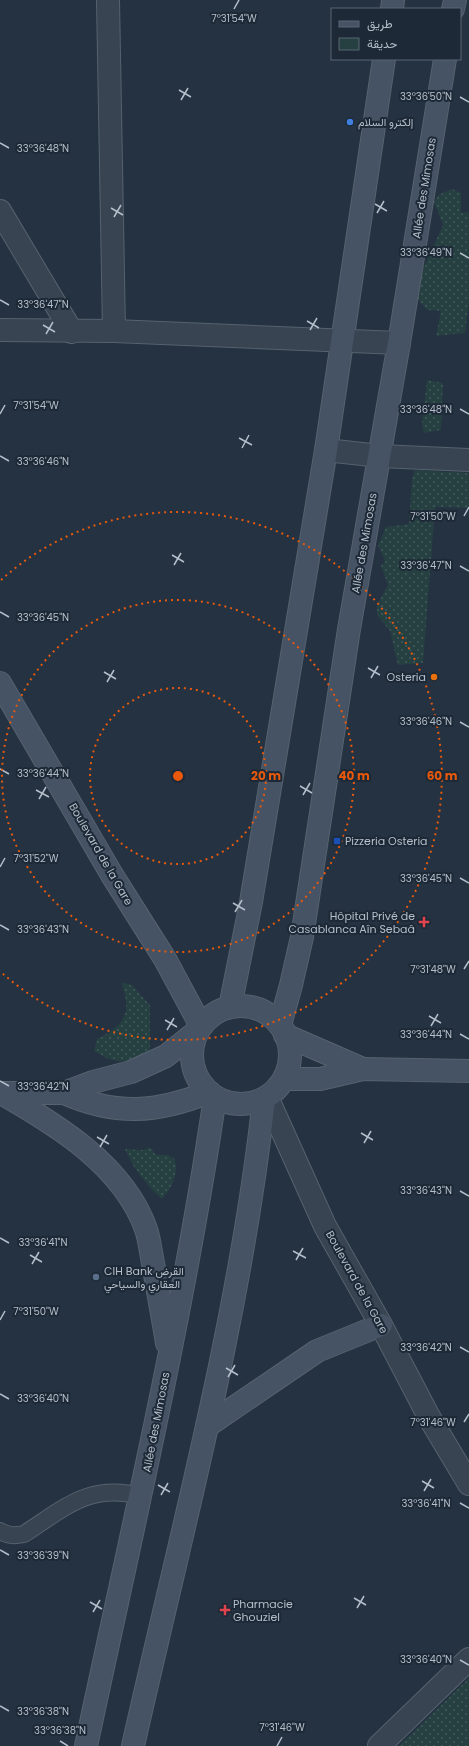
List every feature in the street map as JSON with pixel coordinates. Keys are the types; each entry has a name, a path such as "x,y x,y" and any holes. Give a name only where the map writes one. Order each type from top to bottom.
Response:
{"main road":[{"path":"230,1007 251,902 326,450 384,60"},
{"name":"Allée des Mimosas","path":"282,1030 302,937 349,629 380,456 445,60"},
{"name":"Boulevard de la Gare","path":"0,683 112,875 165,959 199,1029"},
{"path":"0,1093 64,1093 93,1082 131,1072 148,1065 171,1052 199,1029 214,1014 230,1007 244,1006 257,1009 270,1016 282,1030 290,1049 289,1065 284,1078 277,1089 265,1098 252,1103 239,1104 226,1102 212,1094 201,1082 193,1066 191,1049 199,1029"},
{"path":"282,1030 363,1069"},
{"path":"284,1078 320,1079 363,1069 469,1071"},
{"path":"0,1093 37,1113 66,1133 96,1159 127,1191 138,1210 146,1230 169,1353"},
{"path":"64,1093 92,1104 129,1110 150,1109 212,1094"},
{"name":"Allée des Mimosas","path":"86,1746 141,1496 204,1172 212,1094"},
{"path":"132,1746 207,1426 243,1244 257,1162 265,1098"},
{"path":"207,1426 312,1354 381,1324"}],"street":[{"path":"108,0 114,331"},
{"path":"0,211 72,332"},
{"path":"0,330 72,332 114,331 399,343"},
{"path":"326,450 380,456 469,460"},
{"name":"Boulevard de la Gare","path":"265,1098 326,1226 381,1324 429,1417 469,1484"},
{"path":"380,1746 469,1659"}],"lane":[{"path":"0,1531 15,1536 24,1534 71,1504 95,1494 111,1492 141,1496"}],"green space":[{"path":"452,189 461,193 461,213 469,212 469,302 465,333 436,336 441,311 427,310 416,297 423,269 443,225 434,202 438,195"},
{"path":"427,380 443,383 441,430 424,433 422,425"},
{"path":"415,470 469,473 469,508 435,507 423,663 398,665 390,631 377,615 377,605 388,585 381,566 385,561 378,545 386,527 409,524 412,479"},
{"path":"122,982 132,985 150,1005 150,1050 129,1061 115,1061 94,1051 97,1039 114,1029 125,1014 126,1001"},
{"path":"150,1147 156,1155 168,1155 175,1159 176,1171 174,1180 162,1199 151,1189 141,1176 125,1149 143,1150"},
{"path":"469,1678 469,1746 399,1746"}],"place":[{"name":"إلكترو السلام","path":"350,122"},
{"name":"Osteria","path":"434,677"},
{"name":"Pizzeria Osteria","path":"337,841"},
{"name":"Hôpital Privé de Casablanca Aîn Sebaâ","path":"424,922"},
{"name":"CIH Bank القرض العقاري والسياحي","path":"96,1277"},
{"name":"Pharmacie Ghouziel","path":"225,1610"}]}
